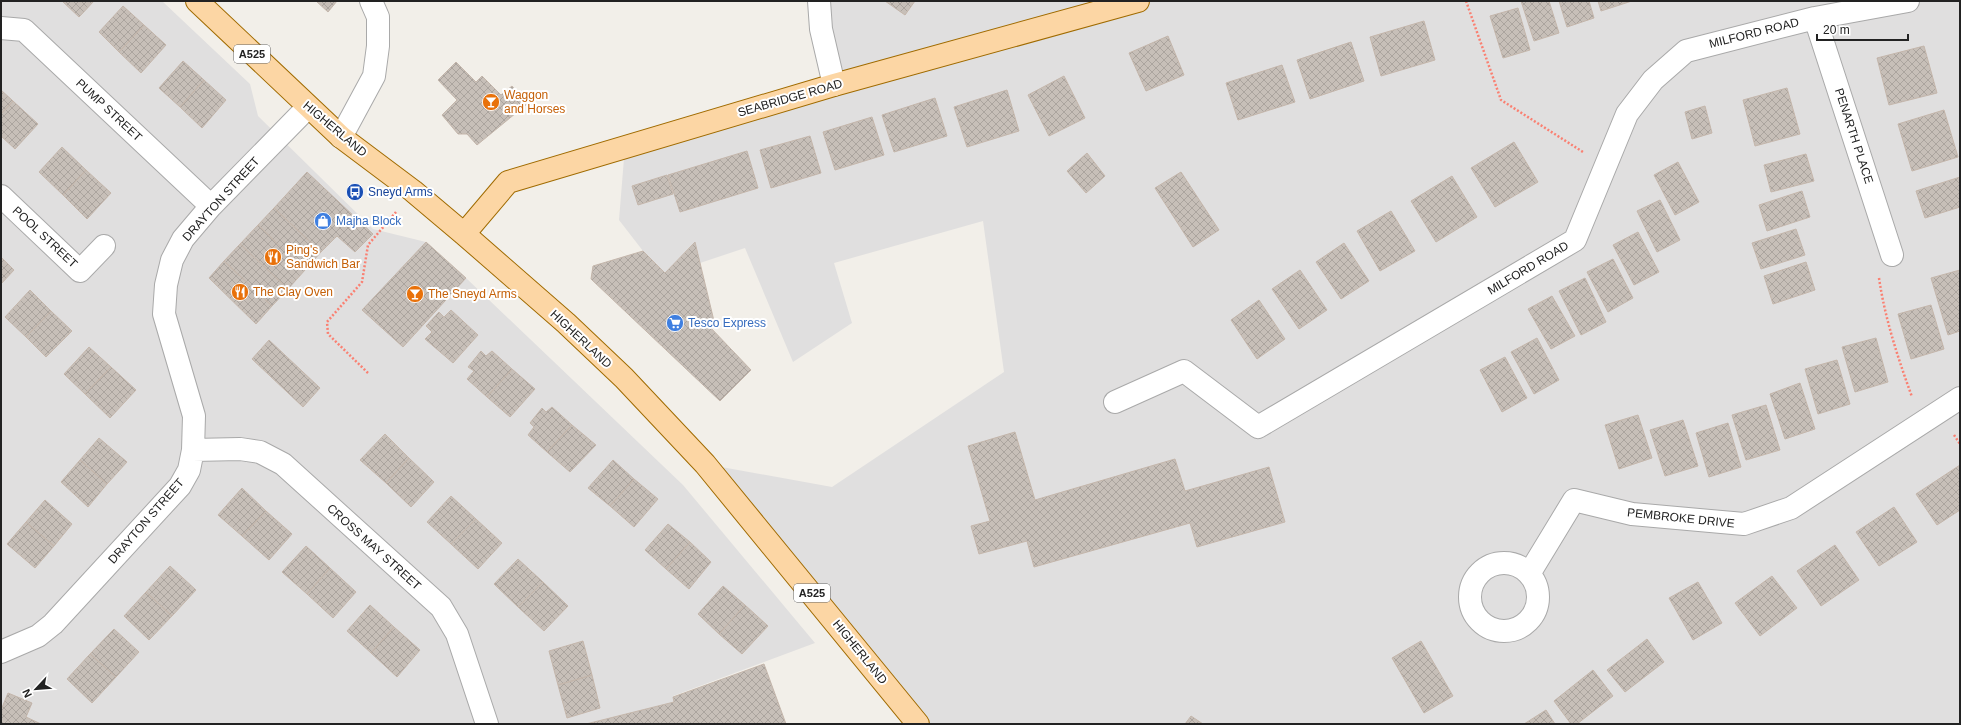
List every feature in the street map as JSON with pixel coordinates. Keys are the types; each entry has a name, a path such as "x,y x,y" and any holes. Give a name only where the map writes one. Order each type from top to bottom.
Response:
{"main road":[{"name":"HIGHERLAND","path":"197,1 341,137 414,192 464,234 566,323 612,367 705,464 918,724"},
{"name":"SEABRIDGE ROAD","path":"464,234 508,182 834,85 1138,1"}],"street":[{"path":"341,137 374,76 378,46 378,16 371,1"},
{"path":"819,1 821,29 834,85"},
{"name":"MILFORD ROAD","path":"1115,402 1184,371 1258,427 1575,240 1627,114 1653,80 1686,51 1815,18 1908,1"},
{"name":"PENARTH PLACE","path":"1815,18 1892,255"},
{"name":"PUMP STREET","path":"1,28 24,30 212,206"},
{"name":"DRAYTON STREET","path":"1,652 38,636 53,624 180,486 189,470 193,450 194,416 164,314 166,285 172,260 183,239 212,206 308,107"},
{"name":"POOL STREET","path":"1,196 80,271 104,246"},
{"name":"PEMBROKE DRIVE","path":"1529,574 1574,500 1632,514 1744,524 1790,508 1960,398"},
{"name":"CROSS MAY STREET","path":"193,450 240,449 260,452 283,464 441,607 457,634 487,724"}],"path":[{"path":"1466,1 1501,100 1606,166"},
{"path":"368,372 328,334 327,322 362,282 368,245 414,192"},
{"path":"1879,273 1882,299 1898,355 1921,424"}],"shaded area":[{"path":"1,1 162,1 250,84 258,116 373,229 426,242 466,278 683,485 815,643 673,696 674,702 585,724 1,724"},
{"path":"819,1 1960,1 1960,724 918,724 705,464 832,487 1004,372 983,221 834,263 852,323 793,362 745,248 700,263 694,243 665,273 643,251 619,220 625,146 834,85"}],"building":[{"path":"62,1 94,1 79,17"},
{"path":"316,1 337,1 328,12"},
{"path":"885,1 915,1 905,15"},
{"path":"1521,1 1549,1 1559,33 1534,41"},
{"path":"1559,1 1589,1 1594,18 1567,27"},
{"path":"1598,1 1632,1 1601,11"},
{"path":"123,6 144,25 119,52 99,32"},
{"path":"1518,8 1530,50 1503,58 1490,16"},
{"path":"1424,21 1435,60 1381,76 1370,37"},
{"path":"144,25 166,45 141,73 119,52"},
{"path":"1168,36 1184,75 1146,91 1129,53"},
{"path":"1351,42 1364,81 1310,99 1297,60"},
{"path":"1924,46 1937,93 1889,105 1877,58"},
{"path":"183,61 204,80 180,107 159,88"},
{"name":"Waggon and Horses","path":"456,62 476,82 482,76 501,95 512,86 527,104 477,145 467,134 458,134 442,115 457,100 438,80"},
{"path":"1282,65 1295,102 1238,120 1226,83"},
{"path":"1064,76 1085,118 1049,136 1028,95"},
{"path":"204,80 226,100 202,128 180,107"},
{"path":"1787,88 1800,134 1755,146 1743,100"},
{"path":"1,90 13,101 1,114"},
{"path":"1007,90 1019,131 967,147 954,107"},
{"path":"935,98 947,136 894,152 882,115"},
{"path":"13,101 38,124 15,149 1,136 1,114"},
{"path":"1705,106 1712,133 1692,139 1685,112"},
{"path":"1944,110 1958,157 1912,171 1898,124"},
{"path":"872,117 884,155 835,170 823,132"},
{"path":"810,136 821,173 771,188 760,150"},
{"path":"1514,142 1538,182 1495,207 1471,168"},
{"path":"62,147 86,170 63,195 39,172"},
{"path":"747,151 758,188 680,212 668,175"},
{"path":"1087,153 1105,176 1086,193 1067,171"},
{"path":"1806,154 1814,181 1771,192 1764,165"},
{"path":"1678,162 1699,202 1675,215 1654,175"},
{"path":"86,170 111,193 87,219 63,195"},
{"name":"Majha Block","path":"307,172 373,234 355,252 337,236 321,252 274,208"},
{"path":"1181,172 1219,230 1193,247 1155,188"},
{"path":"667,175 673,194 638,205 632,186"},
{"path":"1452,176 1477,217 1436,242 1411,201"},
{"path":"1960,177 1960,207 1925,218 1916,191"},
{"path":"1802,191 1810,217 1767,231 1759,205"},
{"path":"1660,200 1680,240 1657,252 1637,211"},
{"path":"274,208 321,252 305,270 258,225"},
{"path":"1391,211 1415,251 1380,271 1357,231"},
{"name":"Ping's Sandwich Bar","path":"258,225 305,270 288,289 240,244"},
{"path":"1796,229 1805,255 1761,269 1752,243"},
{"path":"1638,232 1659,272 1634,285 1613,245"},
{"name":"The Sneyd Arms","path":"426,242 466,278 403,347 362,310"},
{"name":"Tesco Express","path":"695,242 714,321 709,326 751,370 720,401 591,279 593,266 643,251 665,273"},
{"path":"1344,243 1369,281 1341,299 1316,262"},
{"path":"240,244 288,289 272,306 224,261"},
{"path":"1,257 14,270 1,284"},
{"path":"1613,259 1633,298 1608,312 1587,272"},
{"name":"The Clay Oven","path":"224,261 272,306 256,324 209,278"},
{"path":"1806,262 1815,290 1773,304 1764,276"},
{"path":"1300,270 1327,310 1299,329 1272,289"},
{"path":"1960,270 1960,331 1948,335 1931,278"},
{"path":"1585,278 1606,322 1581,335 1559,291"},
{"path":"30,290 51,311 26,337 5,317"},
{"path":"1552,296 1575,336 1551,349 1528,309"},
{"path":"1259,300 1285,339 1257,359 1231,320"},
{"path":"1931,305 1944,349 1911,359 1898,314"},
{"path":"451,310 478,335 453,363 425,339 432,332 426,326 439,312 444,317"},
{"path":"51,311 72,331 46,357 26,337"},
{"path":"1537,338 1559,380 1534,394 1511,352"},
{"path":"1876,338 1888,382 1855,392 1842,347"},
{"path":"269,340 320,388 303,407 252,359"},
{"path":"89,347 111,367 85,394 64,374"},
{"path":"481,351 486,356 492,351 512,369 487,397 467,379 474,371 468,367"},
{"path":"1505,357 1527,398 1502,412 1480,370"},
{"path":"1837,360 1850,404 1818,414 1805,369"},
{"path":"111,367 136,390 110,418 85,394"},
{"path":"512,369 535,389 510,417 487,397"},
{"path":"1800,383 1815,429 1785,439 1770,394"},
{"path":"1766,405 1780,450 1746,460 1732,415"},
{"path":"552,407 572,425 547,452 528,435 534,427 530,423 542,408 546,412"},
{"path":"1638,415 1652,458 1619,469 1605,425"},
{"path":"1683,420 1698,466 1665,476 1650,430"},
{"path":"1728,423 1741,467 1709,477 1696,433"},
{"path":"572,425 596,445 570,472 547,452"},
{"path":"1015,432 1035,500 1175,459 1185,491 1269,467 1285,522 1197,547 1190,523 1034,567 1027,541 979,554 971,526 990,521 968,446"},
{"path":"385,434 409,458 386,483 360,460"},
{"path":"99,438 127,462 107,484 80,460"},
{"path":"409,458 434,482 411,507 386,483"},
{"path":"80,460 107,484 88,507 61,482"},
{"path":"613,460 634,479 610,506 588,488"},
{"path":"1960,465 1960,510 1937,525 1916,494"},
{"path":"634,479 658,499 634,527 610,506"},
{"path":"242,488 266,511 242,536 218,515"},
{"path":"451,496 476,519 451,544 427,522"},
{"path":"45,500 72,524 54,546 26,522"},
{"path":"1894,507 1917,542 1879,566 1856,532"},
{"path":"266,511 292,534 269,560 242,536"},
{"path":"476,519 502,543 478,569 451,544"},
{"path":"26,522 54,546 35,568 7,544"},
{"path":"668,524 690,542 666,569 645,550"},
{"path":"690,542 711,562 689,589 666,569"},
{"path":"1835,545 1859,580 1821,606 1797,571"},
{"path":"306,546 330,568 307,594 282,572"},
{"path":"518,559 543,582 518,607 494,584"},
{"path":"170,566 196,590 172,616 146,592"},
{"path":"330,568 356,592 333,618 307,594"},
{"path":"1772,576 1797,608 1760,636 1735,603"},
{"path":"543,582 568,606 544,631 518,607"},
{"path":"1698,582 1722,623 1693,640 1669,598"},
{"path":"723,586 745,605 719,634 698,614"},
{"path":"146,592 172,616 149,640 124,616"},
{"path":"370,605 394,627 371,653 347,631"},
{"path":"745,605 768,626 742,654 719,634"},
{"path":"394,627 420,650 397,677 371,653"},
{"path":"114,629 139,652 116,677 90,654"},
{"path":"1647,639 1664,662 1625,692 1607,670"},
{"path":"583,641 592,675 558,685 549,651"},
{"path":"1421,641 1453,696 1424,713 1392,658"},
{"path":"90,654 116,677 92,703 67,679"},
{"path":"764,664 786,724 586,724 674,702 673,697"},
{"path":"1593,670 1613,696 1577,724 1571,724 1554,701"},
{"path":"592,675 600,708 567,718 558,685"},
{"path":"8,693 32,703 26,717 41,724 1,724 1,710"},
{"path":"1546,710 1555,724 1524,724"},
{"path":"1191,716 1203,724 1185,724"}],"place":[{"name":"Waggon and Horses","path":"491,102"},
{"name":"Sneyd Arms","path":"355,192"},
{"name":"Majha Block","path":"323,221"},
{"name":"Ping's Sandwich Bar","path":"273,257"},
{"name":"The Clay Oven","path":"240,292"},
{"name":"The Sneyd Arms","path":"415,294"},
{"name":"Tesco Express","path":"675,323"}]}
